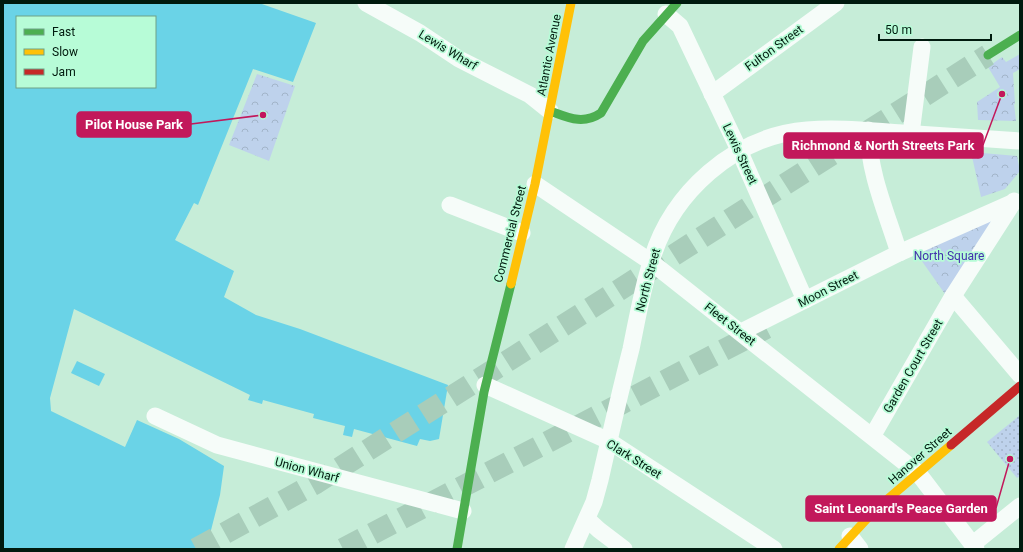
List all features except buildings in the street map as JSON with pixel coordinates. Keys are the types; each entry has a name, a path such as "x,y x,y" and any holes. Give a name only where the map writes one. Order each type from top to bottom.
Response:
{"main road":[{"name":"Atlantic Avenue","path":"550,111 571,3"},
{"path":"550,111 576,120 585,121 594,119 602,112 635,54 671,8"},
{"path":"988,55 1020,35"},
{"name":"Commercial Street","path":"457,549 485,385 535,184 550,111"},
{"name":"Hanover Street","path":"839,549 855,542 875,510 1020,386"}],"street":[{"name":"Lewis Wharf","path":"366,3 420,33 459,59 530,95 550,111"},
{"name":"Fulton Street","path":"712,94 836,3"},
{"name":"Lewis Street","path":"671,8 739,150 805,300"},
{"path":"911,134 922,47"},
{"name":"North Street","path":"573,549 594,502 651,262 667,226 691,191 722,161 739,150 756,142 788,132 824,129 868,130 1020,141"},
{"path":"868,130 868,154 872,170 899,253"},
{"name":"Fleet Street","path":"535,184 651,262 873,435 918,473 974,546"},
{"path":"1017,198 953,296 1020,375"},
{"name":"Moon Street","path":"741,332 899,253 1017,198"},
{"path":"450,205 522,233"},
{"name":"Garden Court Street","path":"873,435 953,296"},
{"name":"Clark Street","path":"485,385 609,442 774,549"},
{"name":"Union Wharf","path":"155,416 218,445 464,511"},
{"path":"974,546 1020,506"},
{"path":"587,519 624,549"}],"green space":[{"path":"1020,54 1020,69 1013,73 1016,121 978,120 977,102 1000,87 988,67 1002,57 1006,62"},
{"path":"257,74 295,86 269,161 229,145"},
{"path":"971,152 1017,156 1020,171 1005,189 981,197"},
{"name":"North Square","path":"1014,202 945,294 912,247"},
{"path":"1020,415 1020,476 1017,478 987,442"}],"water":[{"path":"3,3 259,3 316,23 293,82 253,69 198,205 194,203 175,240 234,271 224,297 256,315 300,329 448,385 439,439 430,441 420,439 417,446 354,429 352,437 343,435 345,426 313,418 314,414 263,400 262,404 248,400 250,395 74,309 50,398 51,411 125,447 137,420 179,439 224,466 220,495 208,542 217,549 3,549"},
{"path":"77,361 105,374 99,386 71,373"}],"tunnel":[{"path":"196,549 316,483 988,55"},
{"path":"343,549 766,328"}],"traffic: fast":[{"path":"550,111 576,119 588,119 601,113 643,41 677,3"},
{"path":"988,55 1020,35"},
{"path":"457,549 484,392 511,284"}],"traffic: slow":[{"path":"511,284 535,184 571,3"},
{"path":"839,549 875,510 951,445"}],"traffic: jam":[{"path":"951,445 1020,386"}],"place":[{"name":"Richmond & North Streets Park","path":"1002,94"},
{"name":"Pilot House Park","path":"263,115"},
{"name":"Saint Leonard's Peace Garden","path":"1010,459"}]}
